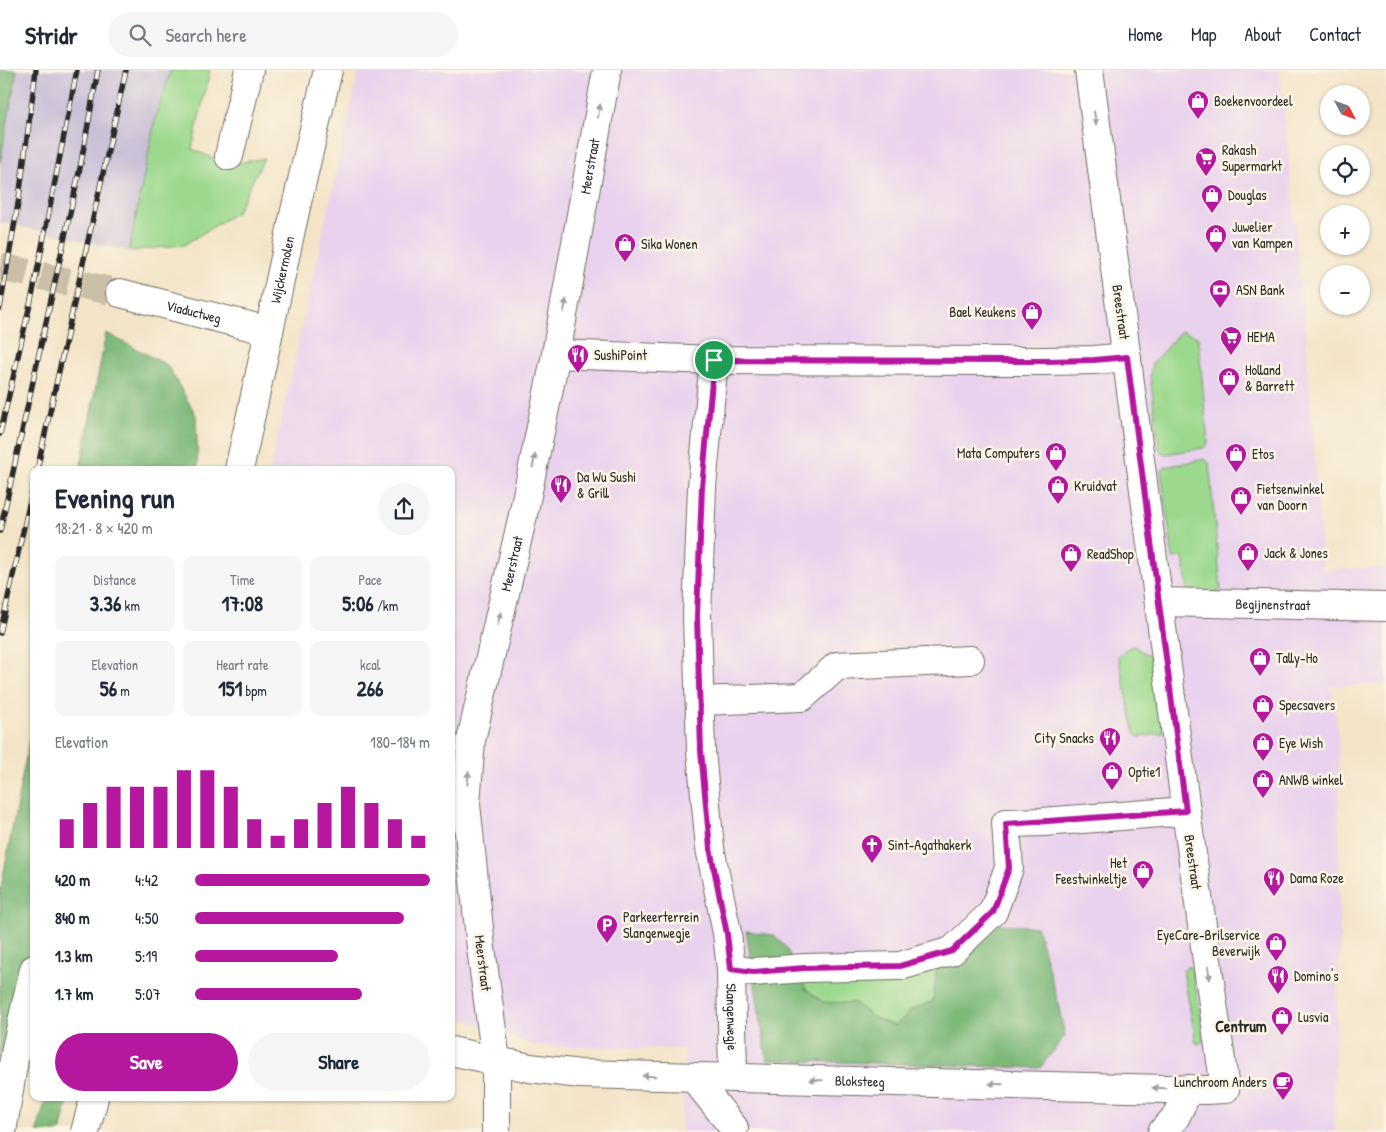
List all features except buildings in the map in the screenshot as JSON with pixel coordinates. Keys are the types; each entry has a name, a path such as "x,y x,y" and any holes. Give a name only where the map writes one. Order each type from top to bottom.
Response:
{"street":[{"path":"230,156 249,70"},
{"name":"Wijckermolen","path":"240,466 328,70"},
{"name":"Meerstraat","path":"496,1132 496,1061 481,948 466,804 471,740 523,515 556,354 607,70"},
{"name":"Breestraat","path":"1089,70 1186,811 1225,1089"},
{"name":"Viaductweg","path":"120,293 269,331"},
{"path":"556,354 714,360 1046,361 1127,357"},
{"name":"Slangenwegje","path":"714,360 702,487 697,616 701,751 710,848 727,934 731,969 733,1078"},
{"name":"Begijnenstraat","path":"1159,602 1386,607"},
{"path":"700,700 802,697 837,666 970,660"},
{"path":"731,969 753,972 805,968 900,966 952,951 993,912 1009,868 1006,824 1186,811"},
{"path":"2,1132 16,1048 30,987"},
{"name":"Bloksteeg","path":"455,1052 530,1068 580,1074 1225,1089"},
{"path":"693,1077 734,1128"},
{"path":"1162,1132 1175,1118 1189,1089"},
{"path":"85,1132 93,1101"}],"shaded area":[{"path":"17,70 171,70 156,115 129,251 0,222 0,163"},
{"path":"359,70 1280,70 1307,351 1322,569 1386,568 1386,684 1331,686 1338,730 1340,936 1334,1078 1335,1132 681,1132 685,1049 535,1046 455,1017 455,466 271,466"}],"green space":[{"path":"0,70 17,70 0,163"},
{"path":"171,70 210,70 192,149 228,165 264,158 237,212 184,245 129,251 156,115"},
{"path":"1181,331 1198,337 1208,443 1204,448 1165,454 1159,449 1150,375 1152,364"},
{"path":"106,333 167,365 196,415 198,466 81,466"},
{"path":"1205,459 1209,463 1221,589 1215,596 1188,592 1183,557 1173,558 1161,471 1165,467"},
{"path":"1134,646 1151,658 1163,733 1140,737 1135,735 1118,656 1129,647"},
{"path":"30,735 30,962 0,1098 0,893"},
{"path":"990,923 1037,927 1065,1036 1040,1068 767,1060 746,931 773,935 785,946 806,989 823,1002 855,1003 874,1018 895,1026 912,1010 933,1001 937,967"},
{"path":"1187,966 1191,968 1200,1008 1203,1041 1199,1044 1196,1043 1183,970"},
{"path":"937,967 933,1001 912,1010 895,1026 874,1018 855,1003 823,1003 806,990 798,972"},
{"path":"45,1101 68,1101 60,1132 37,1132"}],"tunnel":[{"path":"0,267 120,293"}],"railway":[{"path":"0,308 19,198 36,70"},
{"path":"0,434 34,287 77,70"},
{"path":"0,531 80,168 98,70"},
{"path":"38,466 126,70"},
{"path":"0,633 30,501"}],"place":[{"name":"Boekenvoordeel","path":"1198,120"},
{"name":"Rakash Supermarkt","path":"1206,177"},
{"name":"Douglas","path":"1212,214"},
{"name":"Juwelier van Kampen","path":"1216,254"},
{"name":"Sika Wonen","path":"625,263"},
{"name":"ASN Bank","path":"1220,309"},
{"name":"Bael Keukens","path":"1032,331"},
{"name":"HEMA","path":"1231,356"},
{"name":"SushiPoint","path":"578,374"},
{"name":"Holland & Barrett","path":"1229,397"},
{"name":"Mata Computers","path":"1056,472"},
{"name":"Etos","path":"1236,473"},
{"name":"Da Wu Sushi & Grill","path":"561,504"},
{"name":"Kruidvat","path":"1058,505"},
{"name":"Fietsenwinkel van Doorn","path":"1241,516"},
{"name":"Jack & Jones","path":"1248,572"},
{"name":"ReadShop","path":"1071,573"},
{"name":"Tally-Ho","path":"1260,677"},
{"name":"Specsavers","path":"1263,724"},
{"name":"City Snacks","path":"1110,757"},
{"name":"Eye Wish","path":"1263,762"},
{"name":"Optie1","path":"1112,791"},
{"name":"ANWB winkel","path":"1263,799"},
{"name":"Sint-Agathakerk","path":"872,864"},
{"name":"Het Feestwinkeltje","path":"1143,890"},
{"name":"Dama Roze","path":"1274,897"},
{"name":"Parkeerterrein Slangenwegje","path":"607,944"},
{"name":"EyeCare-Brilservice Beverwijk","path":"1276,962"},
{"name":"Domino's","path":"1278,995"},
{"name":"Lusvia","path":"1282,1036"},
{"name":"Lunchroom Anders","path":"1283,1101"}],"district":[{"name":"Centrum","path":"1241,1026"}],"route":[{"path":"1127,357 1186,811 1006,824 1009,868 993,912 952,951 900,966 805,968 753,972 731,969 727,934 710,848 701,751 697,616 702,487 714,360 1046,361 1127,357"}]}
